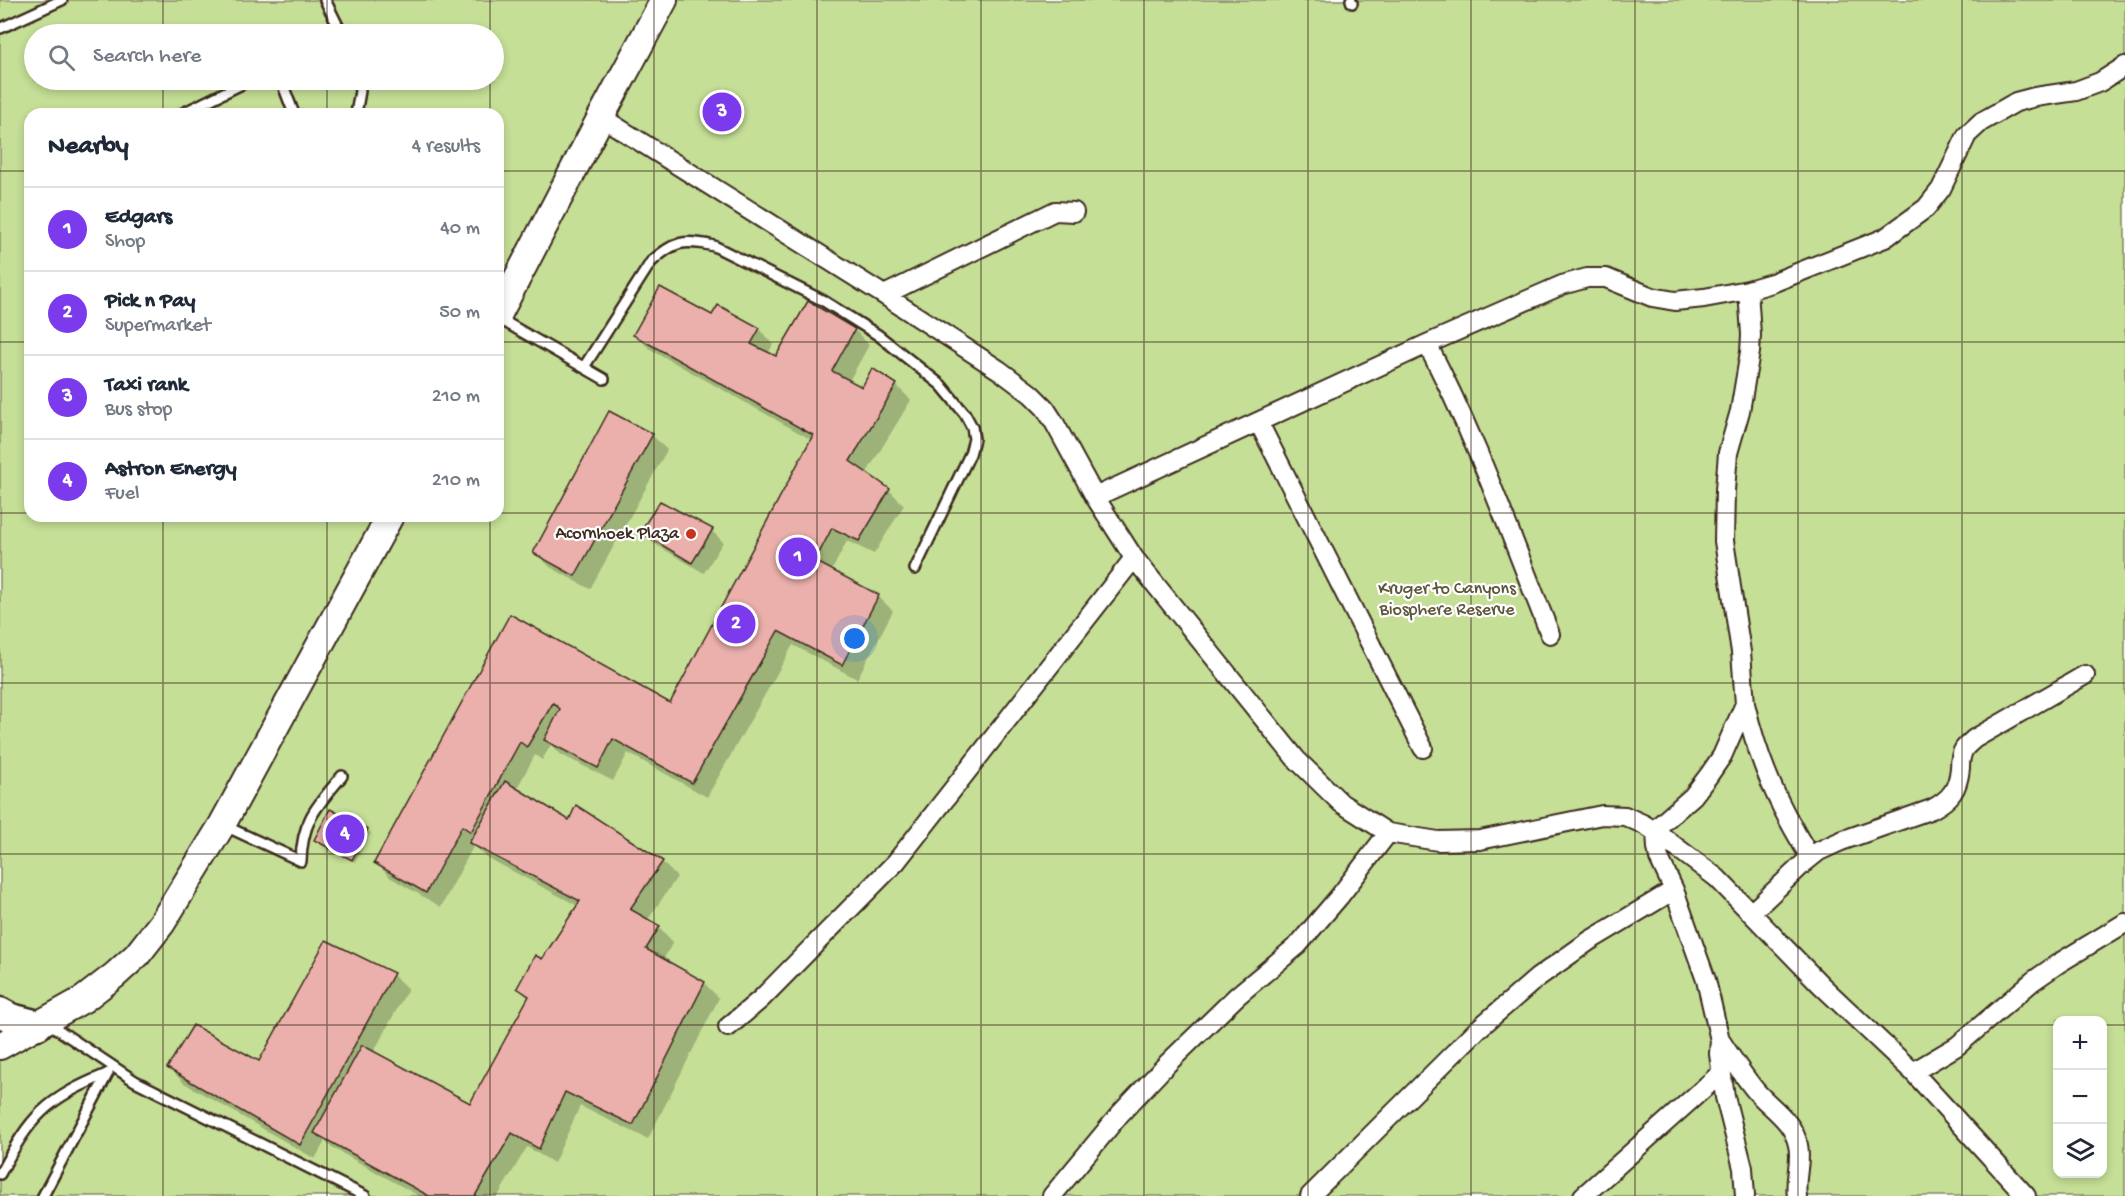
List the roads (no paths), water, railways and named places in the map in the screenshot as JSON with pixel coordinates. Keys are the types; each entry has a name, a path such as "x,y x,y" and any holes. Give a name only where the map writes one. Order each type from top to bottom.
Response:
{"main road":[{"path":"0,1012 11,1018 42,1023"}],"street":[{"path":"504,304 664,0"},
{"path":"1095,497 1427,344 1562,285 1587,278 1606,278 1652,297 1675,301 1704,298 1772,283 1864,247 1885,238 1926,208 1941,189 1967,135 1989,116 2016,102 2076,91 2100,82 2124,68"},
{"path":"601,117 884,295 999,370 1031,394 1045,408 1054,422 1095,497 1134,558 1296,759 1341,803 1388,833 1438,841 1480,840 1602,815 1625,816 1656,832 1717,878 1821,985 1913,1072 2026,1196"},
{"path":"884,295 1055,210 1074,212"},
{"path":"1748,290 1750,352 1740,411 1728,453 1724,541 1741,652 1745,704 1762,766 1789,823 1810,857"},
{"path":"1427,344 1447,382 1481,462 1550,634"},
{"path":"1259,423 1423,748"},
{"path":"0,1046 98,988 137,954 162,923 222,825 387,522"},
{"path":"728,1027 770,991 896,862 1134,558"},
{"path":"1751,913 1810,857 1840,841 1891,825 1946,801 1954,794 1959,780 1960,761 1964,750 1974,739 2085,675"},
{"path":"1745,704 1722,756 1709,776 1693,796 1661,824 1656,832 1659,858 1674,890 1706,980 1720,1040 1721,1073 1743,1168 1745,1196"},
{"path":"1052,1196 1120,1114 1167,1064 1237,996 1298,945 1339,897 1388,833"},
{"path":"1310,1196 1477,1030 1537,978 1589,941 1674,890"},
{"path":"1913,1072 1957,1046 2042,975 2125,923"},
{"path":"1720,1040 1743,1075 1792,1128 1798,1143 1800,1158 1795,1189 1797,1196"},
{"path":"1583,1196 1721,1073"}],"lane":[{"path":"1,28 62,0"},
{"path":"325,0 336,24"},
{"path":"193,108 230,90"},
{"path":"285,90 292,108"},
{"path":"357,108 360,90"},
{"path":"584,367 651,261 666,249 682,242 697,242 714,246 822,300 878,335 941,385 965,414 972,427 974,439 970,454 915,569"},
{"path":"504,320 604,379"},
{"path":"222,825 301,861 302,840 307,823 342,776"},
{"path":"42,1023 110,1069 365,1196"},
{"path":"0,1174 22,1136 40,1112 78,1086 110,1069"},
{"path":"43,1196 110,1069"}],"place":[{"name":"Taxi rank","path":"722,112"},
{"name":"Acornhoek Plaza","path":"691,534"},
{"name":"Edgars","path":"798,557"},
{"name":"Pick n Pay","path":"736,624"},
{"name":"Astron Energy","path":"345,834"}],"park label":[{"name":"Kruger to Canyons Biosphere Reserve","path":"1447,599"}]}
